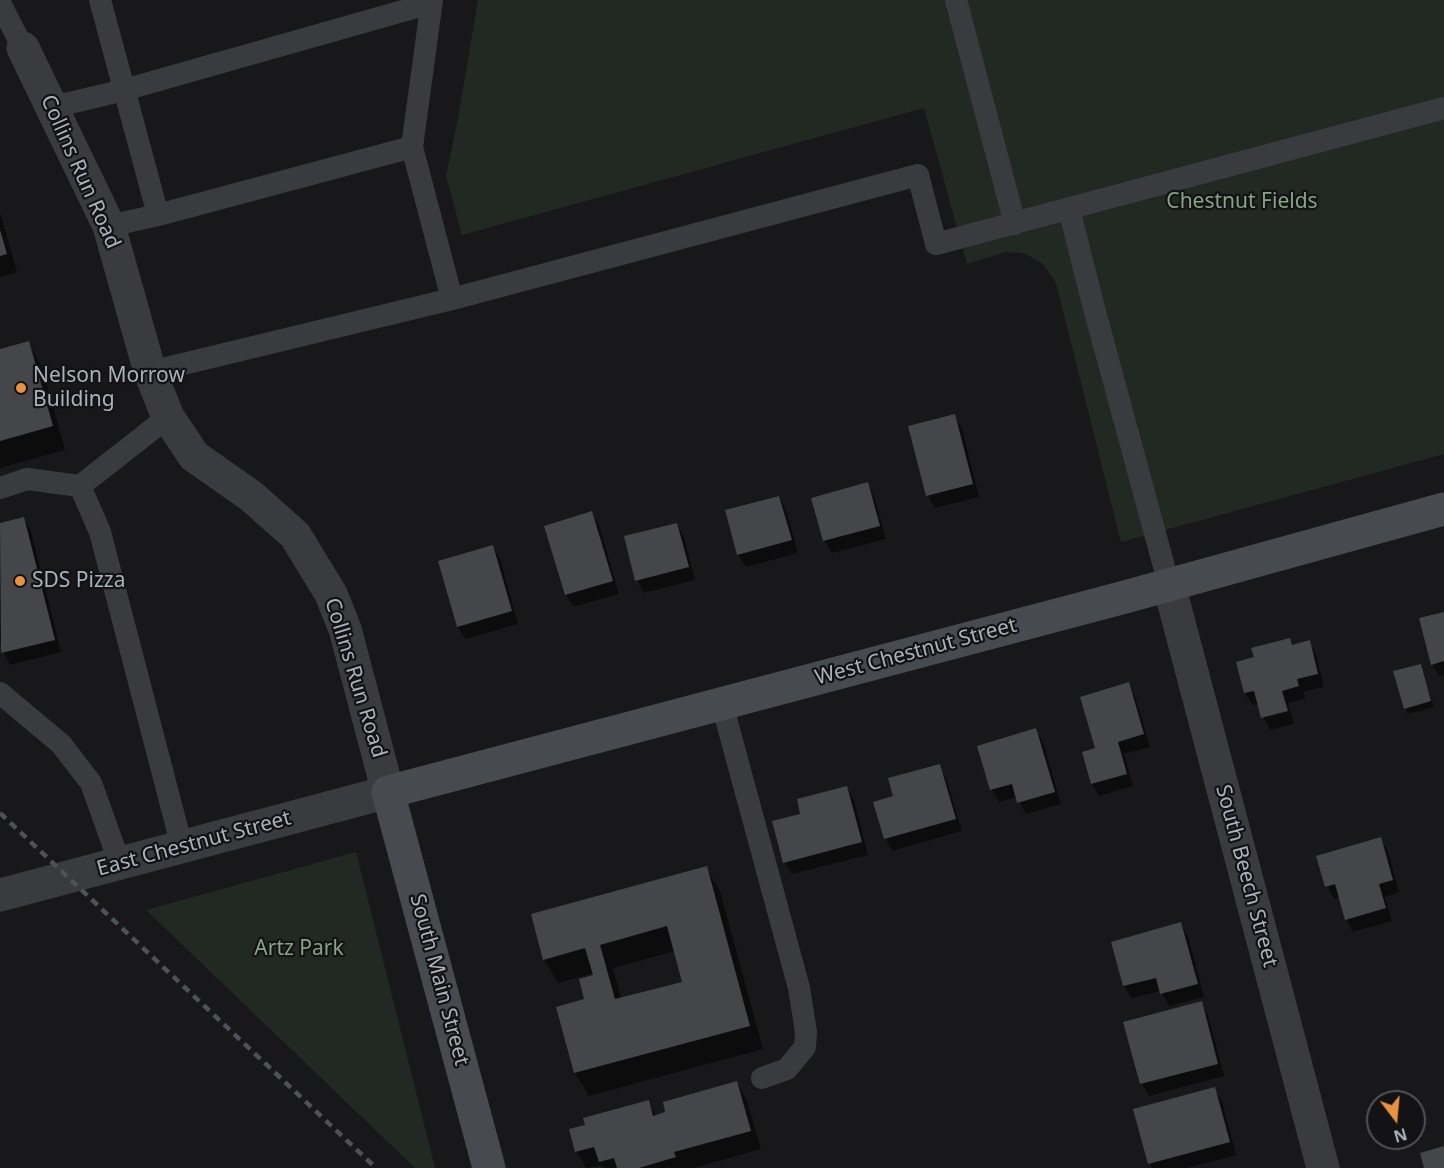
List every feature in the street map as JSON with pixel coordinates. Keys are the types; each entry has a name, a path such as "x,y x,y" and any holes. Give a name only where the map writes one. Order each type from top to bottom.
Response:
{"main road":[{"name":"West Chestnut Street","path":"388,792 1169,585 1444,509"},
{"name":"South Main Street","path":"388,792 489,1168"}],"street":[{"name":"Collins Run Road","path":"23,48 109,226 150,372 168,417 194,456 251,496 295,535 315,564 331,594 345,629 388,792"},
{"name":"South Beech Street","path":"1169,585 1323,1168"},
{"name":"East Chestnut Street","path":"0,896 388,792"}],"lane":[{"path":"99,0 158,215"},
{"path":"956,0 1015,224"},
{"path":"53,108 432,2 412,147 452,299"},
{"path":"1,9 23,48"},
{"path":"150,372 452,299 918,175 936,244 1444,108"},
{"path":"109,226 412,147"},
{"path":"1069,209 1169,585"},
{"path":"0,488 27,479 80,486 168,417"},
{"path":"80,486 100,532 182,847"},
{"path":"0,693 61,744 91,783 120,864"},
{"path":"722,704 799,988 806,1032 805,1047 788,1069 762,1078"}],"green space":[{"name":"Chestnut Fields","path":"478,0 1444,0 1444,454 1121,542 1056,283 1043,264 1024,253 1005,252 967,264 924,108 462,235 446,176"},
{"name":"Artz Park","path":"356,852 435,1168 415,1168 146,910"}],"building":[{"path":"0,230 7,254 0,256"},
{"name":"Nelson Morrow Building","path":"29,341 53,426 0,441 0,349"},
{"path":"955,414 973,484 926,496 908,426"},
{"path":"868,482 880,526 823,541 811,498"},
{"path":"779,496 792,540 737,555 725,510"},
{"path":"592,511 613,581 565,595 544,526"},
{"name":"SDS Pizza","path":"24,517 55,640 1,653 0,523"},
{"path":"677,523 689,567 635,581 624,536"},
{"path":"493,545 512,611 457,627 438,561"},
{"path":"1444,612 1444,661 1431,665 1419,618"},
{"path":"1290,638 1292,645 1310,640 1318,674 1297,679 1299,686 1282,691 1288,711 1261,718 1254,691 1244,693 1236,662 1254,657 1251,648"},
{"path":"1421,664 1431,701 1404,709 1393,671"},
{"path":"1129,682 1144,734 1118,742 1127,774 1091,784 1082,752 1095,748 1080,697"},
{"path":"1036,728 1055,792 1017,803 1012,784 990,790 977,746"},
{"path":"940,764 956,819 884,839 873,802 893,796 888,778"},
{"path":"847,786 862,842 783,863 772,821 800,814 797,799"},
{"path":"1381,837 1393,880 1379,884 1386,908 1345,920 1335,884 1325,887 1316,856"},
{"path":"707,866 750,1026 574,1073 556,1007 584,999 579,979 593,975 585,948 543,960 531,914","holes":["667,926 682,982 615,999 600,945"]},
{"path":"1181,922 1198,984 1160,994 1156,978 1123,986 1111,942"},
{"path":"1202,1001 1218,1064 1140,1084 1123,1022"},
{"path":"737,1081 751,1131 674,1152 676,1157 639,1168 617,1168 614,1158 599,1162 594,1147 575,1152 569,1129 585,1125 583,1118 649,1100 653,1116 665,1112 663,1102"},
{"path":"1215,1087 1230,1142 1148,1164 1133,1109"},
{"path":"1444,1146 1444,1168 1424,1168 1420,1153"}],"railway":[{"path":"0,813 376,1168"}],"place":[{"name":"Nelson Morrow Building","path":"21,388"},
{"name":"SDS Pizza","path":"20,581"}]}
